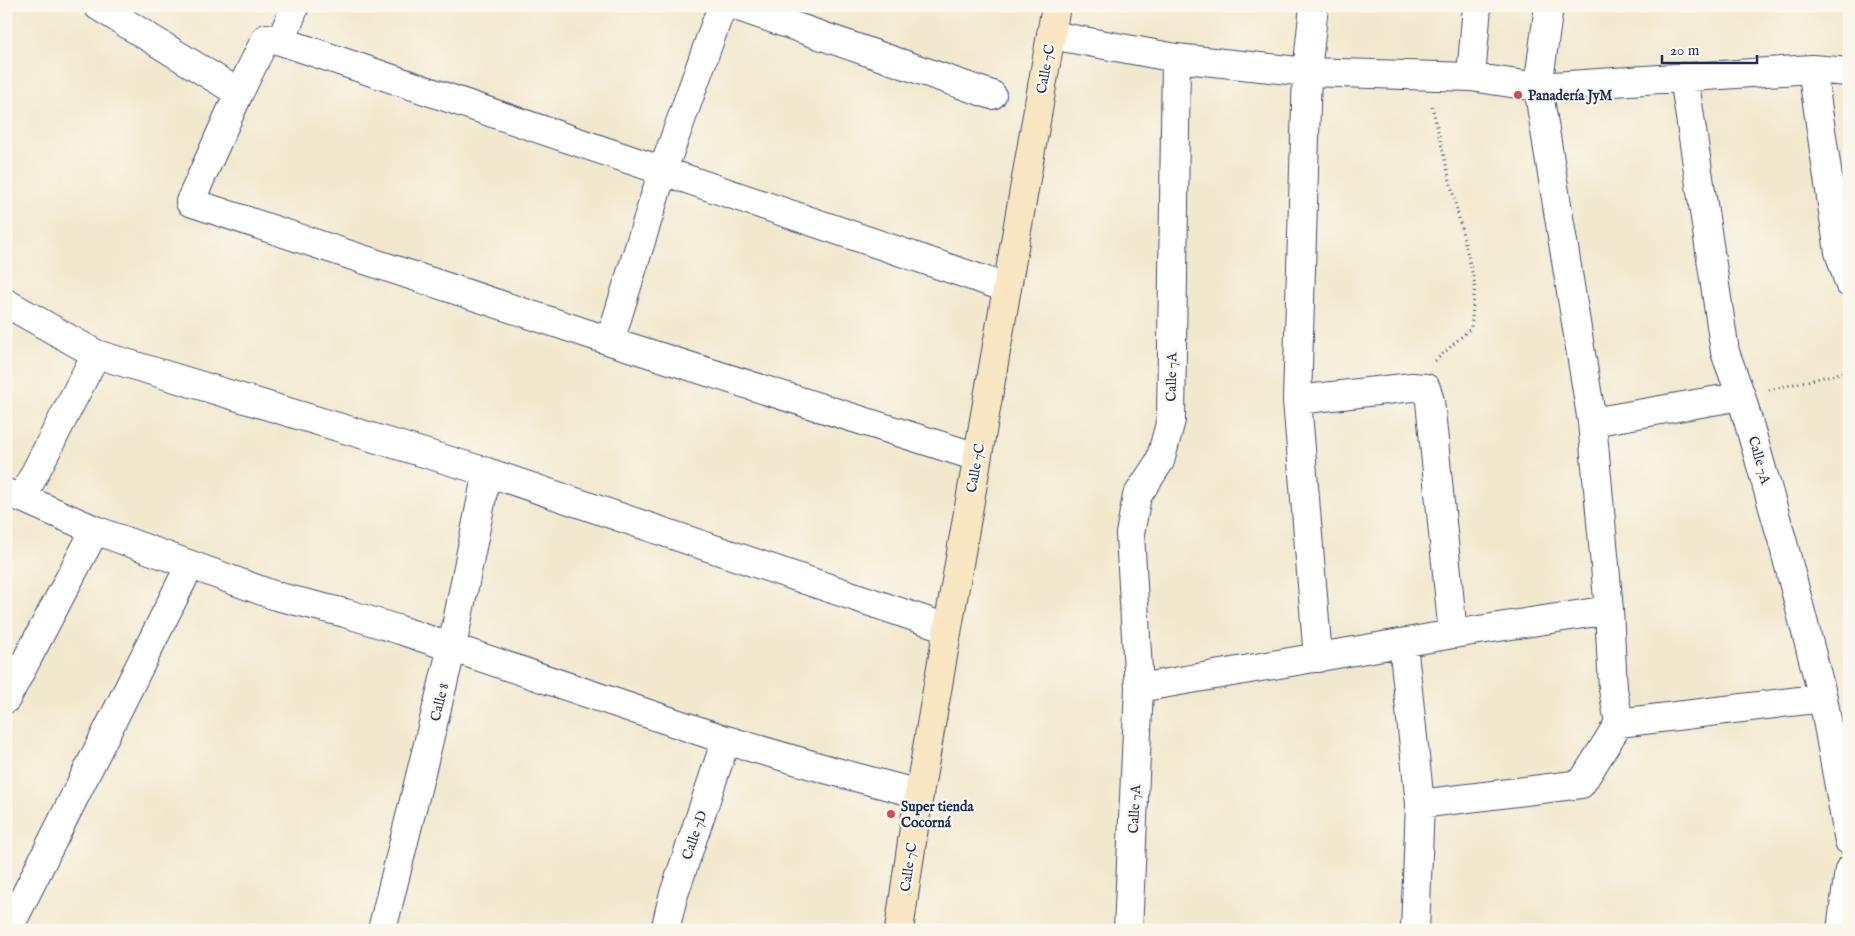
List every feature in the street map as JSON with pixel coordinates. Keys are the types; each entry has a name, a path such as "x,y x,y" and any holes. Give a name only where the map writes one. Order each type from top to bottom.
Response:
{"street":[{"path":"98,6 239,93"},
{"path":"282,41 295,6"},
{"path":"610,341 663,170 722,6"},
{"path":"736,6 992,95"},
{"name":"Calle 7C","path":"899,930 919,794 947,628 1056,6"},
{"path":"1314,6 1307,72 1297,400 1318,658"},
{"path":"1471,78 1477,6"},
{"path":"1420,804 1581,784 1619,723 1613,690 1592,422 1538,87 1549,6"},
{"path":"1051,35 1176,58 1307,72 1471,78 1538,87 1812,69 1849,72"},
{"path":"977,457 610,341 190,202 266,38 282,41 1007,288"},
{"name":"Calle 7A","path":"1128,930 1139,688 1130,534 1137,496 1160,461 1171,420 1176,58"},
{"path":"1812,69 1839,252 1849,283"},
{"name":"Calle 7A","path":"1684,77 1725,352 1741,396 1782,539 1823,698 1849,841"},
{"path":"6,302 96,354 487,472 947,628"},
{"path":"96,354 14,496 95,530 276,596 345,613 452,647 726,740 919,794"},
{"path":"1297,400 1412,387 1426,388 1430,401 1453,634"},
{"path":"1592,422 1741,396"},
{"name":"Calle 8","path":"382,930 452,647 487,472"},
{"path":"6,699 95,530"},
{"path":"8,930 190,565"},
{"path":"1139,688 1453,634 1608,610"},
{"path":"1403,644 1420,804 1415,930"},
{"path":"1619,723 1823,698"},
{"name":"Calle 7D","path":"665,930 673,897 726,740"},
{"path":"1841,930 1849,870"}],"path":[{"path":"1424,76 1475,285 1471,328 1435,359 1426,388"},
{"path":"1741,396 1849,371"}],"place":[{"name":"Panadería JyM","path":"1518,95"},
{"name":"Super tienda Cocorná","path":"891,814"}]}
